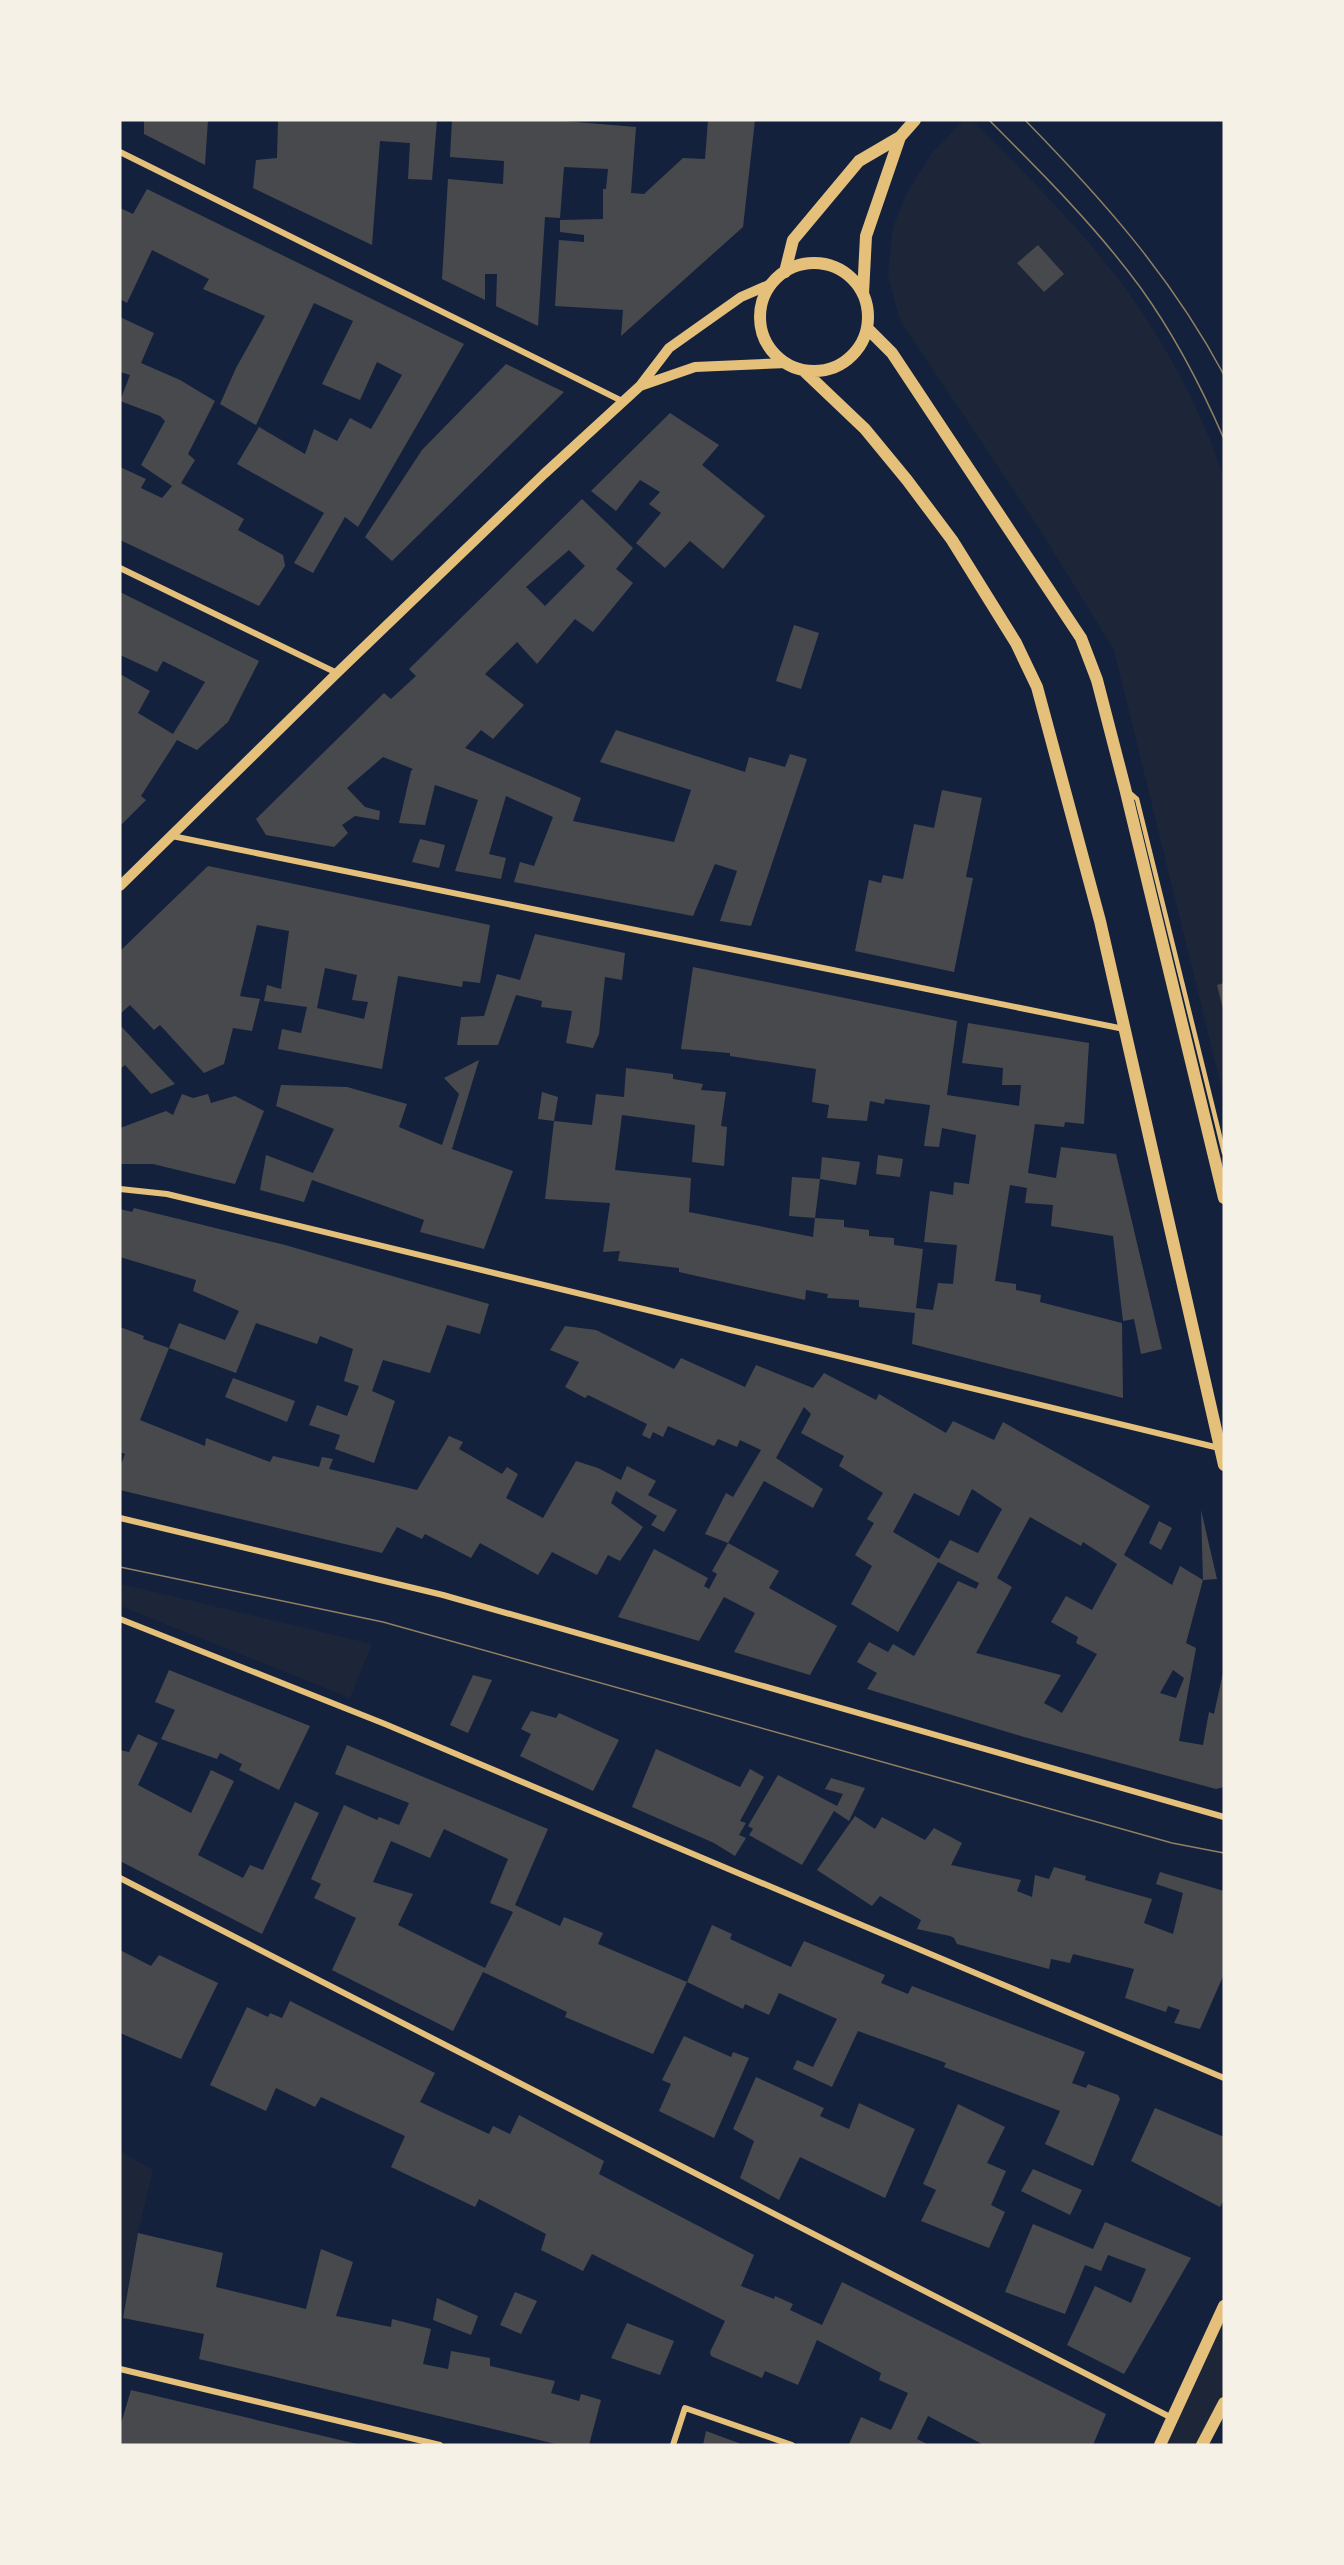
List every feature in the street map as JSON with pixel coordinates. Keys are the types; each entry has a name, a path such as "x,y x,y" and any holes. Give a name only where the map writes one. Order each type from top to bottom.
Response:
{"main road":[{"path":"785,272 793,240 859,161 900,137 915,120"},
{"path":"863,294 866,236 900,137"},
{"path":"803,370 820,371 837,367 851,357 862,344 867,328 868,310 863,294 853,279 838,268 820,263 802,264 785,272 771,284 763,301 761,319 765,338 774,353 787,363 803,370 865,429 907,480 952,540 1016,643 1037,687 1100,921 1224,1465"},
{"path":"867,328 892,352 1081,638 1097,680 1125,788 1224,1198"},
{"path":"1160,2445 1224,2306"},
{"path":"1202,2445 1224,2403"}],"street":[{"path":"120,152 622,401"},
{"path":"120,886 337,673 640,386 669,348 741,297 771,284"},
{"path":"640,386 695,367 787,363"},
{"path":"120,568 337,673"},
{"path":"172,836 1124,1029"},
{"path":"120,1189 167,1194 1220,1448"},
{"path":"120,1518 443,1595 1224,1817"},
{"path":"120,1619 385,1724 1224,2078"},
{"path":"120,1878 1172,2418"},
{"path":"120,2369 440,2445"},
{"path":"673,2445 685,2408 792,2445"}],"lane":[{"path":"1125,788 1137,799 1224,1153"}],"shaded area":[{"path":"964,120 972,120 1054,203 1100,256 1138,307 1172,361 1187,390 1224,478 1224,1098 1114,650 1039,528 900,320 888,276 893,227 907,193 932,153"},
{"path":"120,1583 372,1644 350,1698 120,1606"},
{"path":"120,2151 153,2170 138,2233 120,2330"},
{"path":"1224,2306 1224,2403 1202,2445 1160,2445"}],"building":[{"path":"144,120 208,120 205,165 144,134"},
{"path":"278,120 437,120 432,180 408,179 410,143 380,141 372,245 253,188 256,160 277,158"},
{"path":"452,120 552,120 636,127 631,193 644,194 683,158 705,159 708,120 755,120 743,227 621,336 623,310 555,306 559,240 584,242 584,235 560,232 560,220 603,219 603,189 606,189 608,169 564,167 560,218 545,217 538,326 496,306 497,274 485,274 485,300 442,279 448,179 503,184 504,161 450,157"},
{"path":"147,189 464,344 358,527 345,517 313,573 294,563 324,513 237,464 259,427 305,454 314,429 337,441 350,418 371,429 402,375 377,362 360,400 322,384 353,321 314,303 256,425 220,404 236,368 265,316 203,289 209,279 152,250 127,303 120,299 120,208 133,214"},
{"path":"1038,245 1064,274 1044,292 1017,263"},
{"path":"120,317 154,333 141,363 180,380 215,401 188,454 195,460 181,483 244,519 238,530 283,555 285,566 259,606 120,540 120,467 146,479 141,488 162,498 172,486 141,465 165,421 160,416 120,401 130,375 120,372"},
{"path":"506,364 564,392 392,561 365,537 422,450"},
{"path":"670,413 719,445 702,465 765,516 723,569 690,541 665,568 636,543 661,513 649,504 660,492 640,480 616,511 591,491"},
{"path":"582,499 633,548 616,569 633,583 593,632 575,619 537,664 517,642 485,674 524,705 493,739 481,730 465,748 581,798 573,821 674,842 691,790 600,762 616,730 745,772 749,757 785,767 790,754 807,759 751,926 720,921 737,871 715,864 693,916 514,882 520,862 534,866 553,817 506,796 489,854 506,858 501,879 455,871 478,800 435,785 425,825 399,823 413,769 383,757 347,788 365,807 380,811 379,820 355,816 342,825 348,833 334,847 266,835 256,819 384,693 391,699 416,676 409,669","holes":["569,550 585,566 545,606 526,587"]},
{"path":"120,592 259,661 228,722 197,750 177,740 141,796 146,800 120,826 120,674 150,691 138,713 173,734 205,682 163,661 157,672 120,655"},
{"path":"794,625 819,633 801,689 776,681"},
{"path":"942,790 982,798 966,877 973,878 954,972 855,951 869,880 881,883 883,875 903,879 914,824 934,828"},
{"path":"420,839 445,845 439,868 412,862"},
{"path":"208,866 490,925 480,983 463,981 462,987 398,976 382,1069 278,1049 282,1029 301,1033 307,1007 264,1001 267,985 281,989 289,931 257,925 240,996 260,999 252,1031 233,1028 224,1064 204,1073 160,1025 154,1030 130,1005 120,1014 120,951","holes":["325,968 357,975 352,1000 368,1002 364,1019 317,1008"]},
{"path":"535,934 625,953 622,980 605,977 599,1034 593,1048 566,1043 572,1011 541,1007 542,1001 516,995 498,1045 457,1045 461,1017 484,1016 497,974 520,980"},
{"path":"693,967 957,1021 947,1095 1019,1106 1021,1085 1002,1085 1003,1068 962,1063 968,1023 1089,1043 1084,1124 1065,1122 1064,1127 1035,1124 1028,1173 1056,1178 1061,1147 1116,1154 1162,1349 1141,1354 1134,1319 1123,1321 1113,1236 1051,1226 1053,1205 1025,1203 1027,1188 1010,1185 995,1281 1016,1284 1016,1290 1041,1295 1040,1302 1122,1323 1123,1398 912,1344 915,1313 859,1307 859,1300 827,1298 828,1294 806,1290 805,1300 679,1272 679,1268 618,1261 620,1251 603,1252 610,1203 545,1199 554,1121 592,1125 596,1094 624,1097 626,1068 673,1074 673,1079 703,1084 701,1090 726,1092 721,1126 727,1127 724,1166 692,1162 695,1125 622,1115 615,1170 691,1178 689,1212 813,1237 815,1218 844,1220 844,1227 869,1230 869,1236 894,1238 894,1245 923,1249 916,1308 933,1310 938,1283 953,1284 957,1245 924,1242 930,1191 953,1195 954,1182 969,1184 976,1135 942,1128 939,1147 924,1146 930,1105 885,1099 884,1104 870,1101 867,1121 827,1118 829,1105 812,1102 816,1069 730,1056 730,1053 681,1049"},
{"path":"1224,983 1224,1009 1223,1009 1217,985"},
{"path":"120,1025 175,1084 151,1094 125,1065 120,1069"},
{"path":"479,1060 452,1149 513,1171 484,1249 420,1232 424,1220 312,1180 304,1202 260,1190 266,1155 313,1173 334,1129 276,1106 281,1085 347,1087 407,1104 399,1127 442,1145 459,1094 444,1078"},
{"path":"542,1092 558,1097 554,1121 538,1119"},
{"path":"182,1094 193,1098 208,1094 211,1103 235,1096 264,1111 235,1184 153,1164 120,1164 120,1128 166,1111 173,1115"},
{"path":"878,1155 903,1159 900,1177 876,1174"},
{"path":"822,1157 860,1162 856,1185 820,1179"},
{"path":"792,1177 820,1179 815,1218 789,1216"},
{"path":"134,1208 285,1245 489,1304 480,1334 447,1325 430,1373 383,1360 372,1391 395,1401 374,1463 335,1449 340,1435 309,1425 317,1405 347,1416 359,1386 344,1381 353,1349 320,1336 317,1344 256,1323 236,1373 169,1348 179,1323 225,1340 239,1311 193,1291 196,1280 120,1257 120,1209 132,1212"},
{"path":"565,1326 596,1330 674,1369 681,1358 745,1387 756,1365 813,1388 824,1373 876,1400 879,1394 946,1433 953,1421 994,1440 1003,1422 1150,1506 1124,1555 1172,1585 1180,1566 1203,1580 1186,1643 1196,1648 1179,1741 1203,1745 1209,1712 1214,1714 1224,1668 1224,1787 1216,1789 1024,1737 867,1689 877,1673 857,1662 869,1642 888,1652 893,1644 914,1656 958,1581 976,1589 979,1583 938,1562 898,1632 851,1604 872,1566 855,1555 874,1523 867,1519 883,1493 839,1466 844,1456 801,1433 811,1414 804,1407 776,1458 823,1489 813,1508 764,1481 728,1543 705,1534 726,1493 733,1497 761,1450 740,1440 737,1447 718,1439 714,1446 668,1426 663,1437 653,1432 650,1439 642,1435 647,1424 588,1395 585,1398 565,1387 579,1362 550,1350","holes":["972,1489 1002,1509 978,1553 950,1540 939,1559 893,1532 914,1493 959,1516","1030,1517 1081,1546 1083,1542 1117,1564 1092,1610 1066,1596 1051,1622 1078,1637 1076,1643 1097,1654 1062,1713 1044,1703 1061,1675 976,1653 1012,1587 997,1578","1173,1670 1184,1678 1176,1698 1160,1693"]},
{"path":"120,1327 144,1336 143,1339 169,1348 140,1420 205,1446 206,1438 270,1462 273,1456 319,1467 322,1457 333,1459 329,1469 417,1490 449,1436 463,1442 459,1449 502,1474 507,1467 518,1474 506,1498 543,1518 576,1461 598,1468 621,1480 627,1466 656,1481 648,1495 677,1510 664,1532 651,1525 657,1516 616,1491 611,1503 643,1527 620,1561 608,1555 597,1575 552,1552 538,1575 480,1543 471,1558 425,1534 422,1539 397,1527 382,1553 120,1490 120,1467 125,1454 120,1452"},
{"path":"233,1378 295,1401 287,1422 225,1397"},
{"path":"1201,1510 1217,1579 1203,1580"},
{"path":"1159,1521 1172,1528 1161,1550 1149,1543"},
{"path":"728,1543 779,1571 769,1588 837,1626 810,1675 734,1652 755,1613 724,1597 699,1641 618,1617 654,1549 708,1578 704,1586 709,1589 717,1574 712,1571"},
{"path":"169,1670 310,1726 279,1790 239,1770 242,1764 220,1753 217,1759 161,1739 175,1710 155,1702"},
{"path":"473,1675 492,1680 468,1733 450,1725"},
{"path":"531,1711 556,1718 559,1713 619,1740 593,1791 520,1756 531,1734 521,1729"},
{"path":"138,1734 158,1743 138,1785 191,1813 211,1770 234,1781 198,1855 243,1878 250,1865 263,1870 295,1802 319,1813 262,1934 120,1861 120,1750 129,1752"},
{"path":"347,1745 548,1829 515,1905 560,1926 564,1917 603,1933 598,1944 687,1982 653,2054 565,2017 567,2012 483,1972 453,2031 332,1970 356,1918 314,1898 321,1884 311,1879 344,1805 377,1820 379,1817 399,1825 409,1803 335,1774","holes":["444,1829 508,1859 490,1903 513,1912 485,1968 398,1925 413,1894 373,1882 391,1841 430,1858"]},
{"path":"656,1749 740,1787 750,1769 764,1777 740,1821 746,1823 739,1835 746,1838 735,1856 714,1843 632,1807"},
{"path":"778,1775 837,1806 843,1794 825,1789 831,1778 865,1788 849,1821 834,1811 802,1865 749,1835 753,1829 748,1826"},
{"path":"855,1816 875,1829 882,1817 925,1840 934,1828 962,1843 951,1865 1021,1880 1017,1891 1032,1897 1035,1875 1049,1879 1054,1867 1086,1876 1085,1880 1152,1899 1144,1923 1173,1934 1183,1893 1156,1884 1160,1872 1224,1891 1224,1974 1200,2029 1174,2023 1180,2010 1168,2006 1166,2012 1125,1998 1134,1969 1073,1954 1070,1963 1051,1959 1049,1969 957,1944 950,1936 917,1929 921,1920 880,1896 872,1906 817,1870"},
{"path":"712,1925 732,1934 730,1939 791,1967 804,1941 885,1975 881,1983 908,1994 912,1986 1085,2052 1072,2083 1086,2088 1088,2084 1118,2095 1120,2099 1093,2166 1045,2144 1060,2111 944,2067 946,2063 858,2031 832,2087 793,2069 797,2060 813,2067 837,2019 779,1993 769,2015 745,2004 743,2009 687,1982"},
{"path":"120,1950 151,1966 159,1955 218,1983 181,2059 120,2033"},
{"path":"290,2001 435,2073 420,2102 489,2134 493,2126 510,2134 519,2115 604,2161 599,2174 754,2255 741,2286 793,2304 790,2310 822,2325 842,2282 1106,2414 1093,2445 984,2445 928,2416 917,2439 929,2445 849,2444 861,2417 891,2430 908,2393 879,2380 881,2373 817,2340 798,2385 765,2371 762,2378 711,2356 710,2352 725,2321 592,2254 583,2271 541,2250 546,2234 479,2199 475,2207 391,2167 405,2136 321,2097 315,2107 276,2088 266,2111 210,2085 247,2007 268,2017 270,2013 282,2018"},
{"path":"684,2036 731,2057 733,2052 749,2058 714,2138 659,2111 671,2084 662,2080"},
{"path":"756,2077 824,2108 820,2116 849,2129 859,2103 915,2129 885,2198 800,2157 779,2200 740,2178 754,2141 733,2129"},
{"path":"958,2104 1005,2127 987,2163 1006,2171 991,2205 1005,2212 989,2248 921,2221 936,2190 923,2184"},
{"path":"1155,2108 1224,2137 1224,2200 1220,2207 1131,2161"},
{"path":"1033,2169 1082,2190 1070,2215 1021,2191"},
{"path":"1105,2222 1191,2258 1124,2374 1067,2345 1095,2286 1131,2303 1146,2269 1108,2255 1101,2271 1085,2265 1065,2314 1005,2292 1033,2224 1093,2249"},
{"path":"138,2233 223,2253 216,2287 306,2309 321,2249 353,2262 336,2316 391,2327 392,2319 431,2329 423,2364 448,2369 451,2351 490,2358 490,2366 555,2381 551,2393 579,2401 581,2394 601,2400 589,2445 560,2445 199,2359 204,2334 123,2318"},
{"path":"515,2292 537,2301 521,2334 500,2325"},
{"path":"437,2298 478,2316 471,2335 433,2320"},
{"path":"627,2323 674,2341 660,2375 611,2358"},
{"path":"131,2390 357,2445 120,2445 120,2427"},
{"path":"706,2431 744,2445 703,2445"}],"tram line":[{"path":"989,120 1087,222 1140,287 1186,361 1224,439"},
{"path":"1025,120 1082,180 1134,240 1182,305 1224,375"},
{"path":"120,1567 383,1622 1172,1843 1224,1853"}]}
